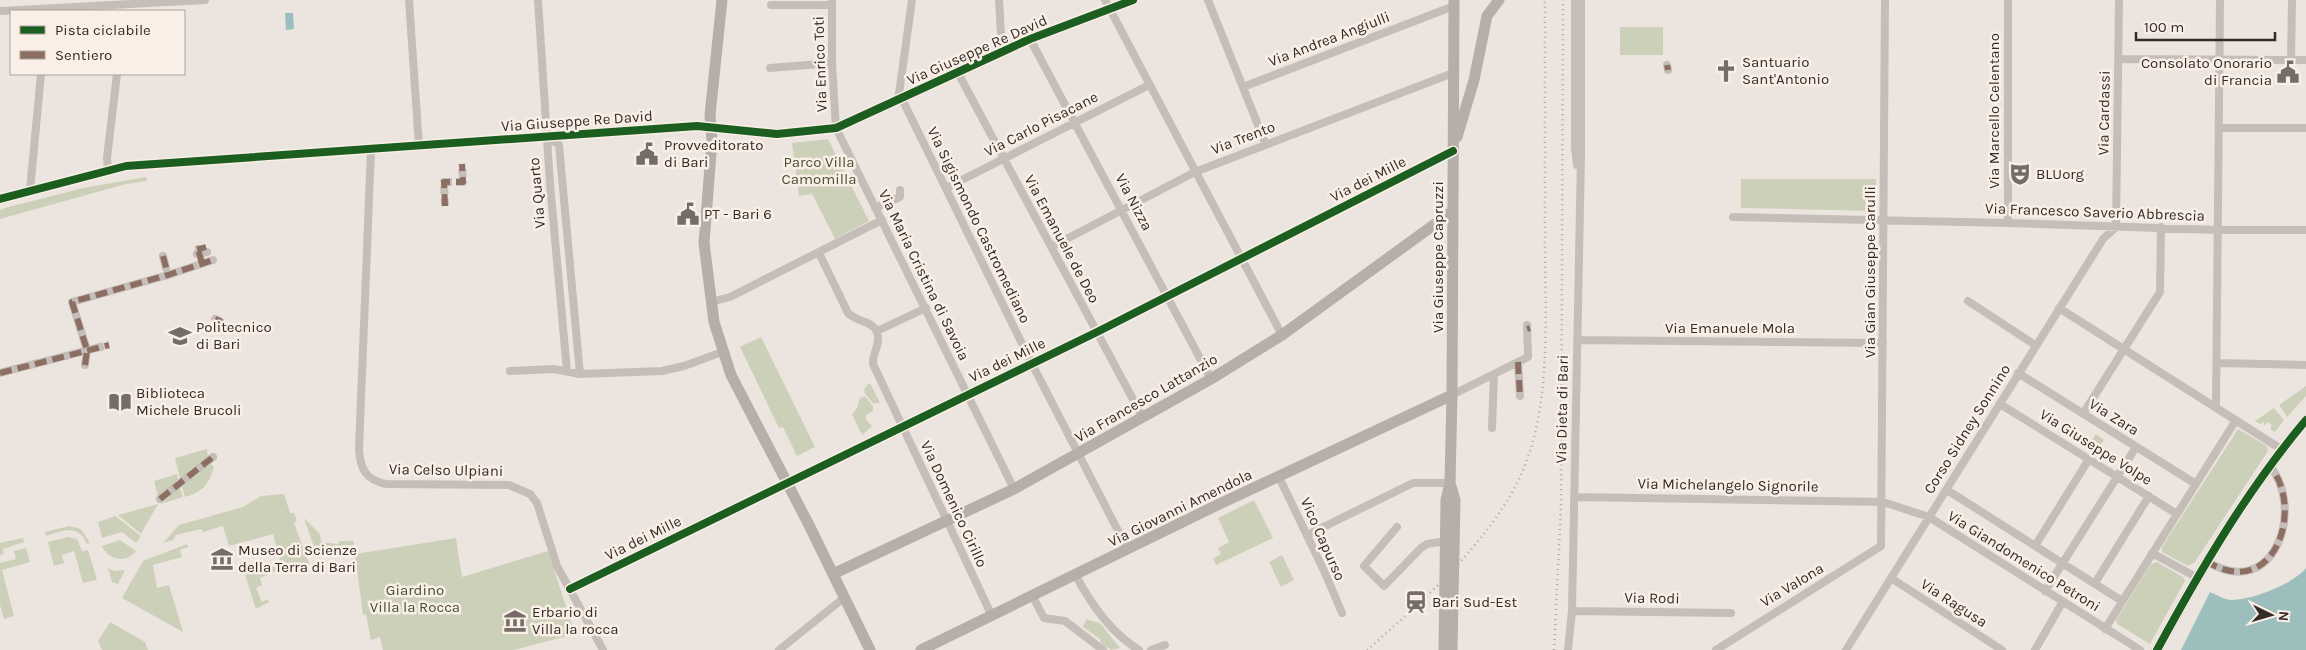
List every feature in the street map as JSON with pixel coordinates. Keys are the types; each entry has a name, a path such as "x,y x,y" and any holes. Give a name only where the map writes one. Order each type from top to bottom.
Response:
{"main road":[{"path":"722,0 710,127 712,140 704,243 711,302 722,352 745,404 787,482 870,650"},
{"path":"1453,151 1474,80 1487,16 1499,0"},
{"name":"Via Giuseppe Capruzzi","path":"1450,483 1454,3"},
{"name":"Via Francesco Lattanzio","path":"833,574 945,520 1014,490 1211,379 1282,334 1453,211"},
{"name":"Via Giovanni Amendola","path":"921,650 1076,576 1211,508 1452,395"},
{"path":"2158,650 2206,561 2280,449 2306,420"},
{"path":"1444,650 1446,492 1450,483"},
{"path":"1450,483 1455,500 1452,650"}],"street":[{"path":"0,11 49,6 127,6 205,0"},
{"path":"409,0 419,146"},
{"path":"538,0 547,137"},
{"path":"900,100 912,0"},
{"path":"999,0 1002,51"},
{"path":"1105,0 1282,334"},
{"name":"Via Giuseppe Re David","path":"0,199 108,169 126,166 697,126 777,134 836,128 900,100 1002,51 1133,0"},
{"path":"1208,0 1266,144"},
{"name":"Via Dieta di Bari","path":"1575,0 1575,142 1579,169"},
{"name":"Via Dieta di Bari","path":"1568,650 1572,611 1581,0"},
{"path":"1879,0 1885,4"},
{"name":"Via Marcello Celentano","path":"2008,0 2008,223"},
{"name":"Via Cardassi","path":"2116,226 2119,0"},
{"path":"2216,408 2220,0"},
{"path":"2291,60 2292,0"},
{"path":"771,5 832,2"},
{"name":"Via Enrico Toti","path":"832,2 832,63 836,128"},
{"name":"Via Andrea Angiulli","path":"1243,87 1454,3"},
{"name":"Via Gian Giuseppe Carulli","path":"1882,543 1885,4"},
{"name":"Via Nizza","path":"1030,39 1123,210 1211,379"},
{"path":"2119,59 2306,60"},
{"path":"770,68 832,63"},
{"name":"Via Emanuele de Deo","path":"958,73 1142,418"},
{"name":"Via Trento","path":"1051,247 1195,172 1453,73"},
{"path":"30,190 42,75"},
{"path":"108,169 106,158 117,75"},
{"name":"Via Carlo Pisacane","path":"946,188 1149,85"},
{"name":"Via Sigismondo Castromediano","path":"900,100 946,188 1078,455 1086,466 1128,550"},
{"name":"Via Maria Cristina di Savoia","path":"836,128 1014,490"},
{"path":"2219,128 2306,128"},
{"name":"Via Quarto","path":"547,137 559,145 580,374"},
{"name":"Via Quarto","path":"547,137 567,371"},
{"name":"Via Celso Ulpiani","path":"371,149 359,449 361,468 374,481 386,484 509,485 530,494 537,503 557,566 603,650"},
{"name":"Via dei Mille","path":"570,589 1031,362 1168,297 1453,151"},
{"path":"550,184 563,183"},
{"path":"875,208 900,197 900,190"},
{"name":"Via Francesco Saverio Abbrescia","path":"1733,217 2218,230 2306,230"},
{"path":"711,302 730,297 882,220"},
{"name":"Corso Sidney Sonnino","path":"1846,650 1947,490 2035,345 2103,239 2116,226"},
{"path":"2083,414 2160,292 2161,227"},
{"path":"196,252 206,249"},
{"path":"819,253 848,313 852,317 872,325 877,332 926,308"},
{"path":"163,256 166,268"},
{"path":"85,365 87,350 72,302 168,275 213,260"},
{"path":"1968,302 2035,345"},
{"path":"2059,308 2280,449"},
{"path":"215,319 220,321 222,326"},
{"path":"1452,395 1528,357 1528,327"},
{"name":"Via Domenico Cirillo","path":"877,332 879,339 872,359 873,364 945,520 992,616"},
{"name":"Via Emanuele Mola","path":"1576,340 1883,343"},
{"path":"0,373 96,348"},
{"path":"510,371 567,371 580,374 670,370 722,352"},
{"path":"1518,362 1520,396"},
{"path":"2217,363 2306,365"},
{"name":"Via Zara","path":"2018,373 2196,484"},
{"path":"1492,428 1494,374"},
{"name":"Via Giuseppe Volpe","path":"2000,404 2177,514"},
{"path":"2105,629 2236,420"},
{"path":"2045,592 2136,447"},
{"path":"160,499 213,457"},
{"path":"2036,546 2089,459"},
{"path":"2269,465 2287,480"},
{"name":"Vico Capurso","path":"1279,477 1342,613"},
{"path":"1307,535 1413,483 1450,483"},
{"path":"1947,490 2122,600"},
{"path":"2094,583 2149,496"},
{"name":"Via Michelangelo Signorile","path":"1574,497 1883,502 1929,517"},
{"name":"Via Giandomenico Petroni","path":"1929,517 2062,603 2140,650"},
{"path":"1398,528 1364,566 1384,586 1421,548 1427,544 1446,541"},
{"name":"Via Valona","path":"1716,650 1732,638 1873,552 1882,543"},
{"path":"2152,553 2196,578"},
{"path":"2206,561 2221,570 2252,571 2266,567 2280,557"},
{"path":"1076,576 1094,606 1127,643 1139,650"},
{"name":"Via Ragusa","path":"1891,578 2002,650"},
{"path":"779,650 845,597"},
{"path":"1033,597 1044,618 1065,621 1103,650"},
{"path":"2034,650 2062,603"},
{"name":"Via Rodi","path":"1572,611 1731,613"},
{"path":"1151,650 1164,645"}],"green space":[{"path":"1620,27 1663,27 1663,55 1620,55"},
{"name":"Parco Villa Camomilla","path":"828,139 869,221 835,239 812,194 799,196 792,143"},
{"path":"146,177 147,181 126,184 0,219 0,210 5,208 83,188"},
{"path":"1741,179 1876,179 1876,211 1741,208"},
{"path":"761,337 815,447 797,456 783,427 779,428 740,347"},
{"path":"869,383 880,403 873,403 865,394 864,389"},
{"path":"2306,386 2306,396 2287,417 2279,405"},
{"path":"865,396 873,406 873,411 866,415 866,419 872,426 862,435 852,414 857,408 860,398"},
{"path":"2274,408 2284,420 2275,432 2270,429 2272,425 2267,422 2264,426 2264,422 2260,424 2255,421"},
{"path":"2238,429 2267,446 2268,451 2195,562 2188,566 2162,552 2162,547"},
{"path":"2096,434 2104,440 2095,453 2087,448"},
{"path":"207,449 208,456 180,478 175,458"},
{"path":"211,464 214,467 210,479 204,487 196,493 185,497 182,487"},
{"path":"177,474 178,480 158,496 154,481"},
{"path":"180,488 183,497 161,504"},
{"path":"284,494 290,513 294,513 297,521 294,523 309,563 297,569 294,563 260,578 262,585 256,588 262,602 268,599 269,602 258,608 255,607 245,574 281,564 273,534 229,546 223,526 203,532 201,529 176,535 173,540 163,543 179,525 243,507 261,496"},
{"path":"1254,500 1273,538 1216,565 1213,559 1221,554 1218,548 1229,542 1218,518"},
{"path":"158,504 141,534 118,515"},
{"path":"115,516 141,536 136,543 122,532 102,538 98,522"},
{"path":"304,518 320,534 321,542 338,544 339,541 354,541 354,545 334,546 324,550 326,556 318,558"},
{"path":"69,526 81,529 90,543 87,544 79,533 70,530 46,536 45,532"},
{"path":"68,537 77,539 82,551 88,550 97,580 83,583 74,551 62,555 64,563 54,566 48,542"},
{"path":"23,538 24,542 3,549 4,554 0,555 0,543"},
{"name":"Giardino Villa la Rocca","path":"456,538 462,577 548,551 575,634 514,650 383,650 380,637 371,640 366,614 363,615 355,554"},
{"path":"120,540 136,551 127,558 122,559 108,555 102,546"},
{"path":"187,544 188,547 180,550 182,557 153,565 157,588 169,585 183,632 122,598 143,561"},
{"path":"26,548 30,562 2,570 14,616 4,619 0,605 0,563 16,559 14,551"},
{"path":"1282,555 1294,580 1281,587 1269,562"},
{"path":"2157,562 2183,577 2185,581 2150,644 2117,624 2116,620 2151,564"},
{"path":"108,568 115,571 125,570 118,584 112,582"},
{"path":"1086,619 1100,623 1120,648 1111,650 1101,643 1100,639 1083,627"},
{"path":"110,622 145,642 148,650 102,650 98,641"}],"water":[{"path":"285,13 293,13 294,29 286,30"},
{"path":"2306,568 2306,650 2181,650 2210,592 2229,600 2251,597 2272,590 2292,580"}],"tunnel":[{"path":"445,206 444,182 463,182 462,164"},
{"path":"196,250 198,249 202,263"},
{"path":"96,348 109,345"}],"railway":[{"path":"1367,650 1453,570 1492,524 1508,500 1521,475 1531,449 1542,391 1546,331 1545,0"},
{"path":"1554,650 1561,508 1563,0"}],"marked path":[{"path":"1667,65 1668,70"},
{"path":"445,206 444,182 463,182 462,164"},
{"path":"202,263 198,249 196,250 206,247"},
{"path":"163,256 168,275"},
{"path":"85,365 87,350 72,302 168,275 213,260"},
{"path":"215,319 220,321 222,326"},
{"path":"0,373 109,345"},
{"path":"1518,362 1520,396"},
{"path":"160,499 213,457"},
{"path":"2206,561 2230,571 2250,570 2266,561 2277,545 2284,525 2284,504 2280,483 2269,465"}],"cycle path":[{"path":"0,199 126,166 697,126 777,134 836,128 1030,39 1133,0"},
{"path":"570,589 1097,332 1453,151"},
{"path":"2157,650 2226,531 2264,474 2306,420"}],"place":[{"name":"Santuario Sant'Antonio","path":"1726,71"},
{"name":"Consolato Onorario di Francia","path":"2288,72"},
{"name":"Provveditorato di Bari","path":"647,154"},
{"name":"BLUorg","path":"2020,174"},
{"name":"PT - Bari 6","path":"688,214"},
{"name":"Politecnico di Bari","path":"180,336"},
{"name":"Biblioteca Michele Brucoli","path":"120,402"},
{"name":"Museo di Scienze della Terra di Bari","path":"222,559"},
{"name":"Bari Sud-Est","path":"1416,602"},
{"name":"Erbario di Villa la rocca","path":"515,621"}]}
